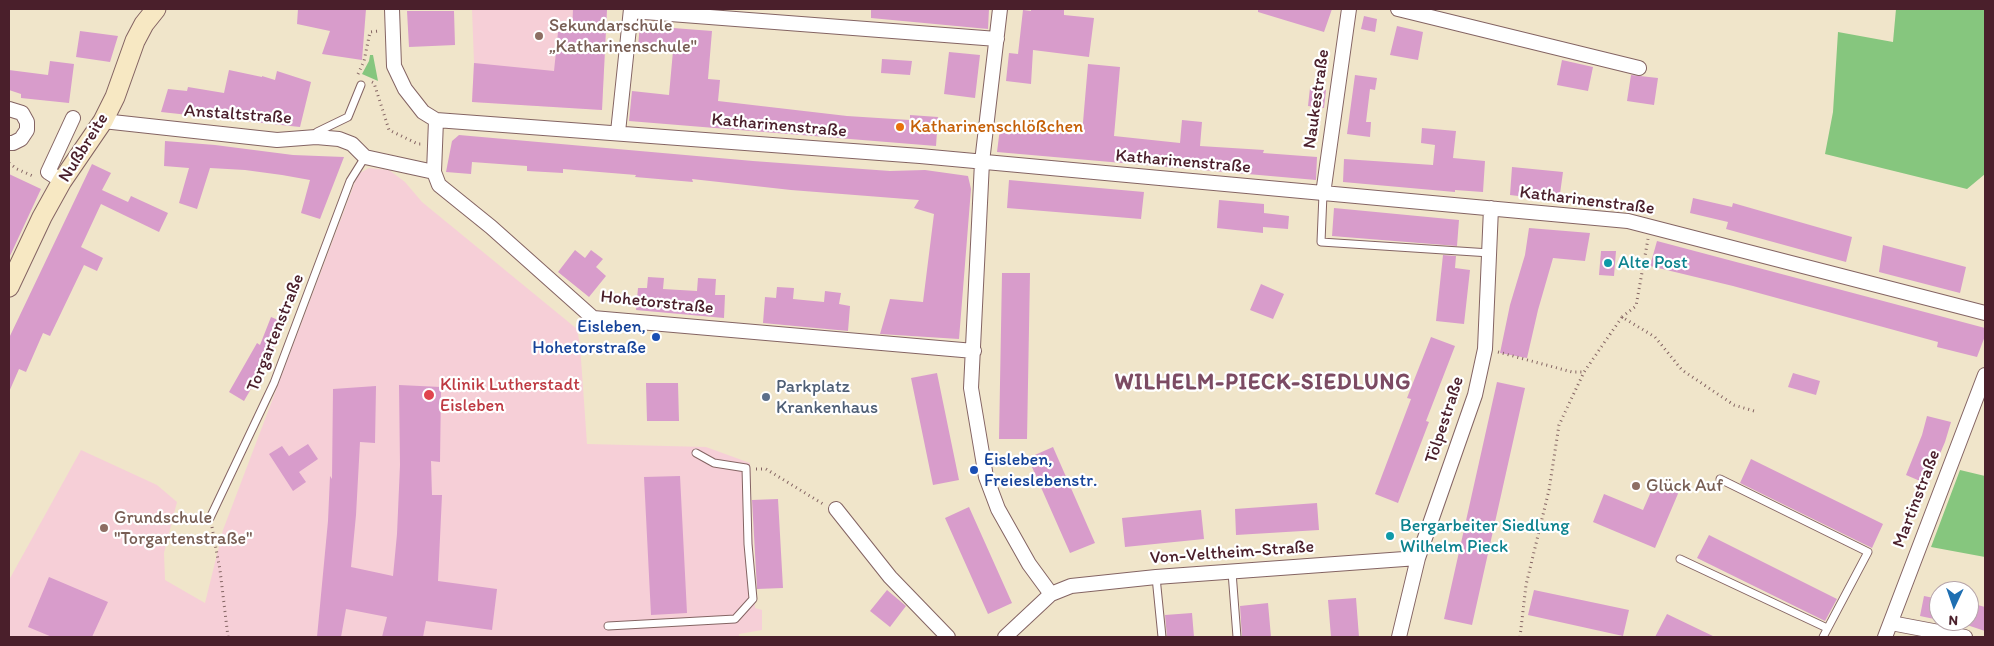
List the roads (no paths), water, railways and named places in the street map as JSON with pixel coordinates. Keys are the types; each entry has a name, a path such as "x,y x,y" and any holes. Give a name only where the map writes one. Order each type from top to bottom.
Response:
{"main road":[{"name":"Nußbreite","path":"9,287 42,217 62,181 103,121 115,97 135,41 144,24 156,9"}],"street":[{"path":"365,157 434,172 436,120 423,112 405,89 394,66 392,9"},
{"path":"1000,9 982,162 971,388 986,477 998,509 1030,564 1051,594 1005,637"},
{"name":"Naukestraße","path":"1323,194 1349,9"},
{"path":"1398,9 1639,68"},
{"path":"618,132 631,10 997,39"},
{"path":"9,109 22,113 27,122 27,130 21,139 9,143"},
{"path":"62,181 48,172 73,118"},
{"name":"Katharinenstraße","path":"436,120 618,132 982,162 1628,221 1985,313"},
{"name":"Anstaltstraße","path":"103,121 276,140 316,137 339,139 352,144 365,157"},
{"name":"Hohetorstraße","path":"434,172 438,185 490,227 593,318 974,351"},
{"name":"Tölpestraße","path":"1399,637 1418,558 1475,395 1485,349 1491,208"},
{"name":"Martinstraße","path":"1886,637 1985,375"},
{"path":"836,509 890,577 948,637"},
{"name":"Von-Veltheim-Straße","path":"1051,594 1071,586 1156,577 1418,558"},
{"path":"1891,623 1965,637"}],"lane":[{"path":"316,137 317,132 348,117 361,85"},
{"name":"Torgartenstraße","path":"210,518 274,383 350,181 365,157"},
{"path":"1323,194 1321,242 1490,253"},
{"path":"608,626 735,619 753,599 748,544 746,468 714,463 696,453"},
{"path":"1720,479 1868,552 1823,637"},
{"path":"1680,560 1827,628"},
{"path":"1232,572 1237,637"},
{"path":"1156,577 1162,637"}],"place":[{"name":"Sekundarschule „Katharinenschule\"","path":"539,36"},
{"name":"Katharinenschlößchen","path":"900,127"},
{"name":"Alte Post","path":"1608,263"},
{"name":"Eisleben, Hohetorstraße","path":"656,337"},
{"name":"Klinik Lutherstadt Eisleben","path":"429,395"},
{"name":"Parkplatz Krankenhaus","path":"766,397"},
{"name":"Eisleben, Freieslebenstr.","path":"974,470"},
{"name":"Glück Auf","path":"1636,486"},
{"name":"Grundschule \"Torgartenstraße\"","path":"104,528"},
{"name":"Bergarbeiter Siedlung Wilhelm Pieck","path":"1390,536"}],"district":[{"name":"WILHELM-PIECK-SIEDLUNG","path":"1263,383"}]}
